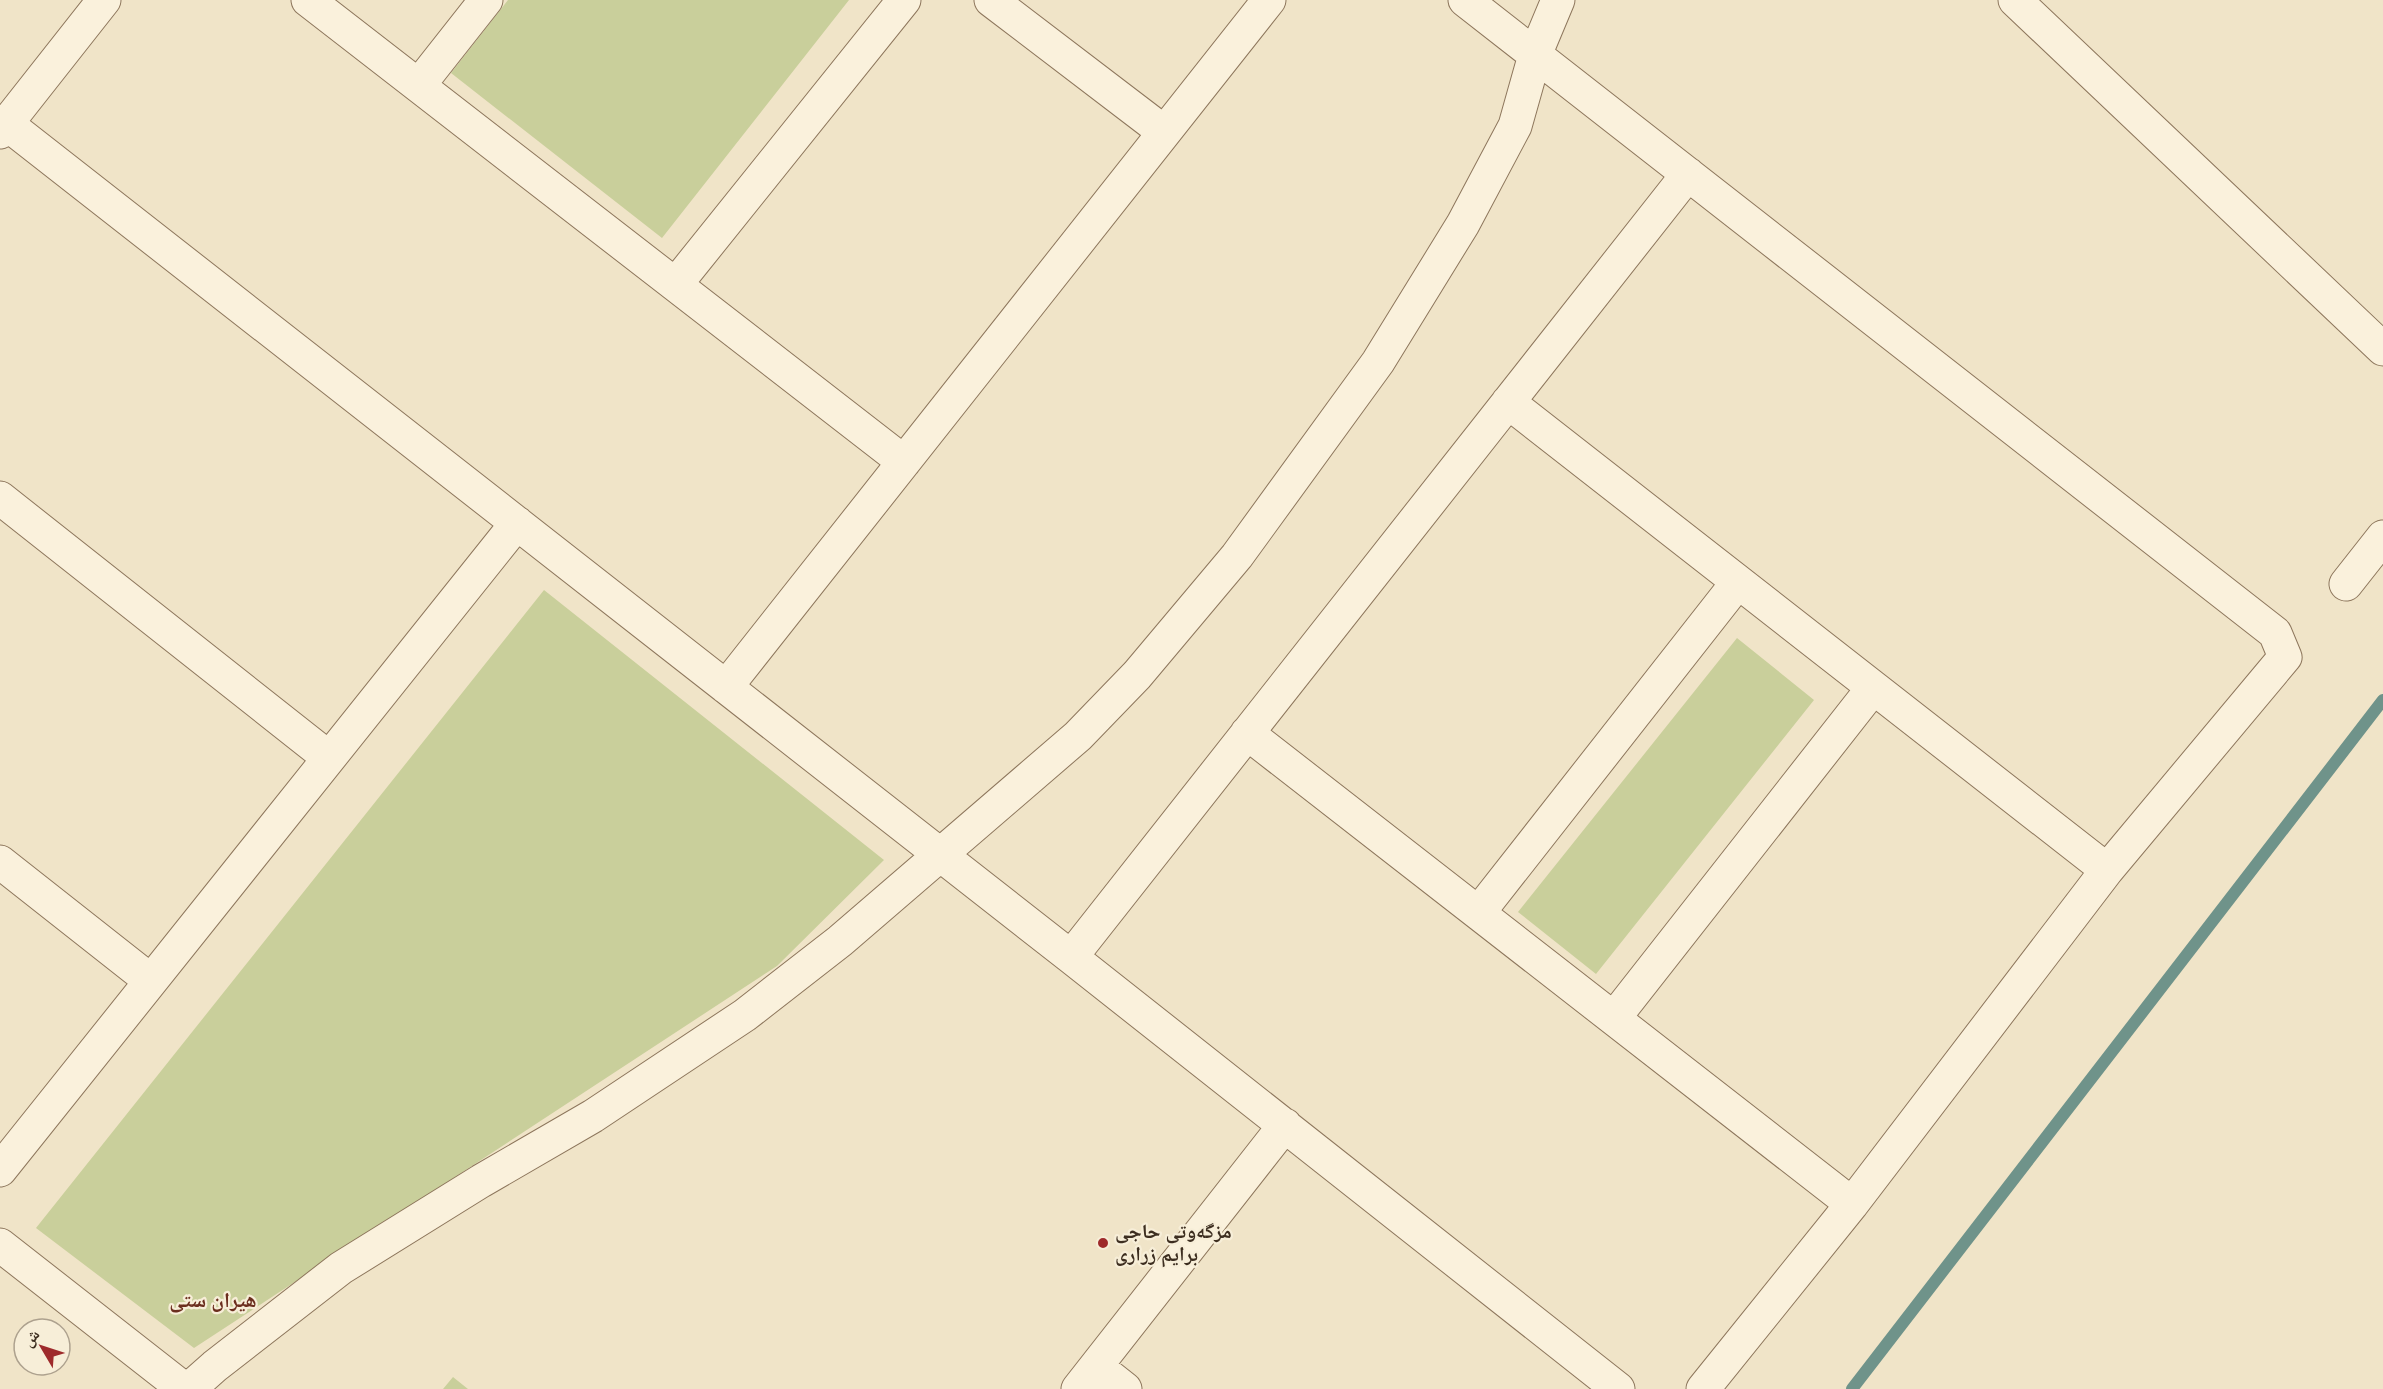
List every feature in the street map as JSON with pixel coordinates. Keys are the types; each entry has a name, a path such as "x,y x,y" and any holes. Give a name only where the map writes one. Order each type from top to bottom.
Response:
{"street":[{"path":"104,0 3,128 517,523 1618,1389"},
{"path":"308,0 904,462"},
{"path":"419,85 486,0"},
{"path":"675,284 904,0"},
{"path":"991,0 1164,132"},
{"path":"726,687 1269,0"},
{"path":"1465,0 2275,633 2285,657 2107,870 1852,1204 1703,1389"},
{"path":"189,1389 215,1366 341,1268 481,1181 593,1116 746,1015 840,941 1078,736 1137,675 1237,556 1378,362 1463,224 1515,126 1535,55 1558,0"},
{"path":"2015,0 2383,349"},
{"path":"1071,957 1688,174"},
{"path":"1508,402 2107,870"},
{"path":"0,498 329,758"},
{"path":"0,1170 517,523"},
{"path":"2346,584 2383,537"},
{"path":"1479,912 1738,582"},
{"path":"1614,1018 1873,688"},
{"path":"1247,733 1852,1204"},
{"path":"0,862 151,981"},
{"path":"1125,1389 1087,1378 1285,1125"},
{"path":"0,1245 184,1389"}],"green space":[{"path":"508,0 849,0 662,238 451,73"},
{"path":"544,590 884,860 777,966 194,1348 36,1228"},
{"path":"1737,638 1814,700 1596,974 1518,912"},
{"path":"453,1377 468,1389 443,1389"}],"waterway":[{"path":"1852,1389 2383,700"}],"place":[{"name":"مزگەوتی حاجی برایم زراری","path":"1103,1243"}],"district":[{"name":"هیران ستی","path":"213,1301"}]}
